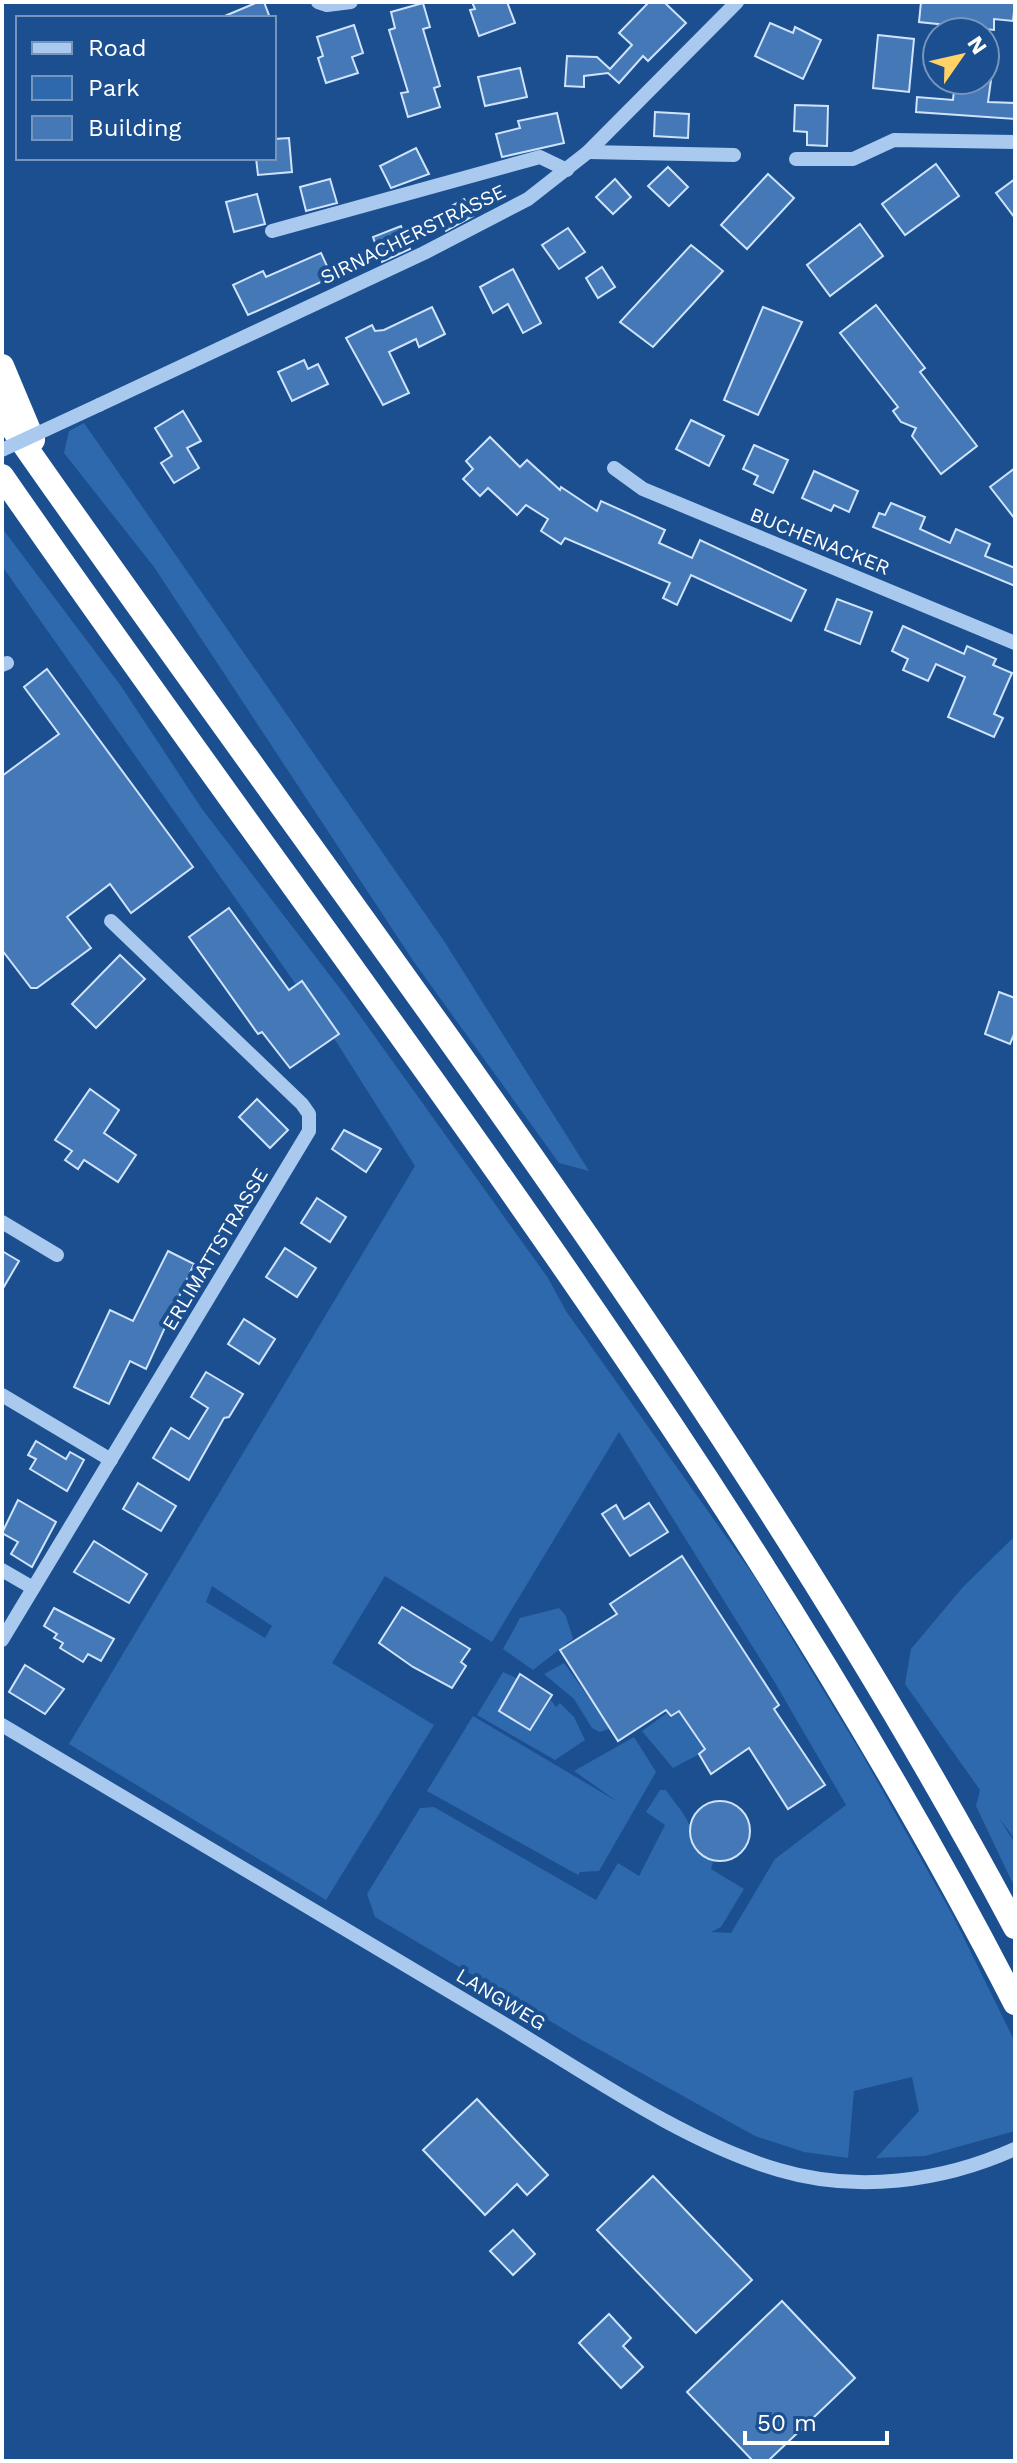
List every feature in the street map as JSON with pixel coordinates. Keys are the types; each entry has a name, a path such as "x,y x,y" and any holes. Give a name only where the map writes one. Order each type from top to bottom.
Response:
{"highway":[{"path":"2,366 50,483"},
{"path":"2,413 482,1088 694,1395 856,1650 1015,1927"},
{"path":"2,476 429,1075 660,1410 816,1653 925,1838 1015,2003"},
{"path":"2,488 25,510"}],"street":[{"path":"318,2 327,5 351,2"},
{"name":"SIRNACHERSTRASSE","path":"2,450 490,220 528,199 588,152 737,2"},
{"path":"796,159 853,159 894,140 1015,142"},
{"path":"588,152 734,155"},
{"path":"272,231 540,157 567,170"},
{"name":"BUCHENACKER","path":"614,468 643,489 1015,643"},
{"name":"ERLIMATTSTRASSE","path":"2,1640 309,1131 309,1114 111,921"},
{"path":"2,1222 57,1255"},
{"path":"2,1395 111,1460"},
{"path":"2,1570 33,1588"},
{"name":"LANGWEG","path":"2,1725 588,2074 724,2150 803,2176 884,2182 967,2167 1015,2149"}],"green space":[{"path":"84,423 444,941 589,1171 559,1163 414,962 154,567 64,453 69,431"},
{"path":"2,528 121,686 202,809 345,995 548,1278 566,1311 754,1576 863,1756 952,1914 1015,2042 1015,2131 925,2156 876,2158 919,2111 912,2077 854,2091 848,2158 804,2152 755,2136 582,2040 375,1917 367,1894 420,1808 434,1807 596,1900 618,1863 639,1876 665,1825 646,1812 660,1790 666,1790 687,1820 698,1849 713,1862 711,1869 744,1889 721,1927 711,1932 731,1933 775,1859 846,1805 774,1681 619,1432 492,1642 385,1576 332,1663 434,1725 326,1900 69,1744 415,1166 337,1043 2,566","holes":["212,1586 272,1626 265,1638 206,1602"]},
{"path":"1015,1536 1015,1839 998,1817 1015,1843 1015,1888 976,1806 980,1790 905,1684 911,1649 963,1587"},
{"path":"559,1608 566,1616 573,1639 533,1670 503,1649 520,1618"},
{"path":"564,1663 611,1728 600,1732 592,1728 574,1699 544,1674"},
{"path":"503,1672 518,1679 499,1711 530,1730 551,1700 556,1707 560,1703 574,1717 585,1740 555,1760 477,1715"},
{"path":"679,1712 705,1751 673,1768 642,1731 667,1713 670,1718"},
{"path":"473,1716 618,1802 574,1771 634,1737 656,1772 599,1871 580,1872 578,1875 427,1791"}],"building":[{"path":"264,2 269,16 225,16"},
{"path":"472,2 507,2 515,23 479,36 470,10 475,9"},
{"path":"649,2 664,2 686,23 648,61 643,56 619,83 608,73 584,76 584,87 565,86 567,56 597,57 610,69 632,45 619,33"},
{"path":"921,2 1015,2 1013,21 1001,20 1001,16 921,16 919,22"},
{"path":"423,3 430,27 423,29 440,86 434,88 440,107 408,117 401,93 408,92 389,30 395,28 391,12"},
{"path":"770,23 793,33 795,27 821,40 803,79 755,56"},
{"path":"354,25 363,53 352,57 358,73 326,83 318,58 323,56 317,37"},
{"path":"878,35 914,39 909,92 873,88"},
{"path":"520,68 527,97 485,106 478,77"},
{"path":"953,96 989,96 988,102 1015,103 1015,119 916,112 917,97 953,100"},
{"path":"795,105 828,106 827,146 807,145 807,132 794,131"},
{"path":"655,112 689,114 688,138 654,136"},
{"path":"557,113 564,143 502,157 496,134 520,128 518,121"},
{"path":"289,138 292,172 258,175 256,160 276,160 276,139"},
{"path":"416,148 429,174 391,188 380,166"},
{"path":"936,164 959,196 905,235 882,204"},
{"path":"668,167 688,187 669,206 648,186"},
{"path":"768,174 794,198 747,249 721,225"},
{"path":"330,179 337,203 306,211 300,187"},
{"path":"615,179 631,197 613,214 596,197"},
{"path":"1015,179 1015,218 996,193"},
{"path":"257,194 265,224 234,232 226,202"},
{"path":"464,199 473,216 446,231 437,214"},
{"path":"860,224 883,256 830,296 807,265"},
{"path":"401,226 410,249 382,262 373,237"},
{"path":"568,228 585,252 559,269 542,245"},
{"path":"691,245 723,271 653,347 620,322"},
{"path":"321,253 332,277 248,315 233,285 263,271 266,277"},
{"path":"602,267 615,287 598,298 586,278"},
{"path":"513,269 541,323 523,333 508,304 493,313 480,287"},
{"path":"876,305 925,368 920,372 977,446 941,474 912,436 916,428 901,422 893,411 898,407 840,333"},
{"path":"432,307 445,334 419,347 416,339 389,352 409,393 383,405 346,338 372,325 375,331 384,330"},
{"path":"763,307 802,322 758,415 724,400"},
{"path":"304,360 308,369 318,364 328,384 292,401 278,372"},
{"path":"183,411 201,441 187,448 199,468 174,483 161,463 172,456 155,428"},
{"path":"691,420 724,436 709,466 676,449"},
{"path":"490,437 520,467 527,460 560,490 561,487 597,511 601,501 665,530 659,543 692,558 700,540 806,590 791,621 691,575 677,605 663,598 670,583 565,538 561,544 541,531 548,519 526,505 517,515 488,488 480,496 463,479 473,469 466,461"},
{"path":"754,445 788,460 773,493 754,484 758,476 743,469"},
{"path":"1015,468 1015,519 990,487"},
{"path":"814,471 858,491 849,512 834,505 831,511 802,498"},
{"path":"891,503 925,517 920,529 950,543 956,529 990,544 985,556 1015,568 1015,586 873,527 879,513 885,515"},
{"path":"837,599 872,612 860,644 825,630"},
{"path":"903,626 964,654 967,646 996,659 993,665 1012,673 994,714 1003,718 994,737 948,717 965,677 936,664 928,681 903,670 908,659 892,651"},
{"path":"47,669 193,867 131,913 110,884 67,917 91,948 37,988 31,988 2,950 2,776 59,734 24,687"},
{"path":"229,908 289,990 302,981 339,1034 290,1068 262,1032 258,1034 189,937"},
{"path":"120,955 145,979 96,1028 72,1004"},
{"path":"999,992 1015,998 1015,1032 1010,1044 985,1034"},
{"path":"90,1089 119,1110 104,1133 136,1155 118,1182 84,1160 78,1169 65,1160 72,1151 55,1140"},
{"path":"257,1099 288,1130 270,1148 239,1117"},
{"path":"344,1130 381,1149 366,1172 332,1149"},
{"path":"317,1198 346,1217 330,1242 301,1223"},
{"path":"285,1248 316,1268 297,1297 266,1277"},
{"path":"2,1251 19,1261 2,1290"},
{"path":"168,1251 194,1264 146,1369 130,1361 109,1404 74,1387 110,1310 133,1321"},
{"path":"244,1319 275,1339 259,1364 228,1344"},
{"path":"206,1372 243,1394 229,1417 224,1418 189,1480 153,1458 171,1428 189,1439 208,1408 191,1397"},
{"path":"36,1441 66,1459 70,1452 84,1460 67,1491 30,1469 36,1459 28,1455"},
{"path":"138,1483 176,1506 161,1531 123,1509"},
{"path":"18,1500 56,1522 32,1567 11,1554 18,1542 2,1533"},
{"path":"649,1503 668,1532 630,1556 602,1514 616,1505 624,1519"},
{"path":"94,1541 147,1574 129,1603 74,1572"},
{"path":"682,1556 779,1705 774,1709 825,1785 788,1809 749,1748 711,1774 699,1754 705,1749 679,1711 671,1716 666,1710 618,1741 560,1650 617,1614 610,1604"},
{"path":"402,1607 470,1649 461,1662 466,1666 452,1688 413,1667 379,1643"},
{"path":"54,1608 114,1639 101,1661 88,1654 83,1662 60,1648 63,1643 54,1638 57,1634 44,1626"},
{"path":"25,1665 64,1689 45,1714 9,1692"},
{"path":"520,1674 552,1695 530,1730 499,1711"},
{"path":"720,1801 732,1803 741,1810 748,1819 748,1843 741,1852 732,1859 720,1861 708,1859 699,1852 692,1843 690,1831 692,1819 699,1810 708,1803"},
{"path":"477,2099 548,2175 527,2195 517,2184 485,2215 423,2150"},
{"path":"653,2176 752,2280 696,2333 597,2230"},
{"path":"513,2230 535,2254 513,2275 490,2251"},
{"path":"782,2301 855,2378 768,2461 753,2461 687,2392"},
{"path":"609,2314 631,2338 623,2346 643,2367 621,2388 579,2343"}]}
